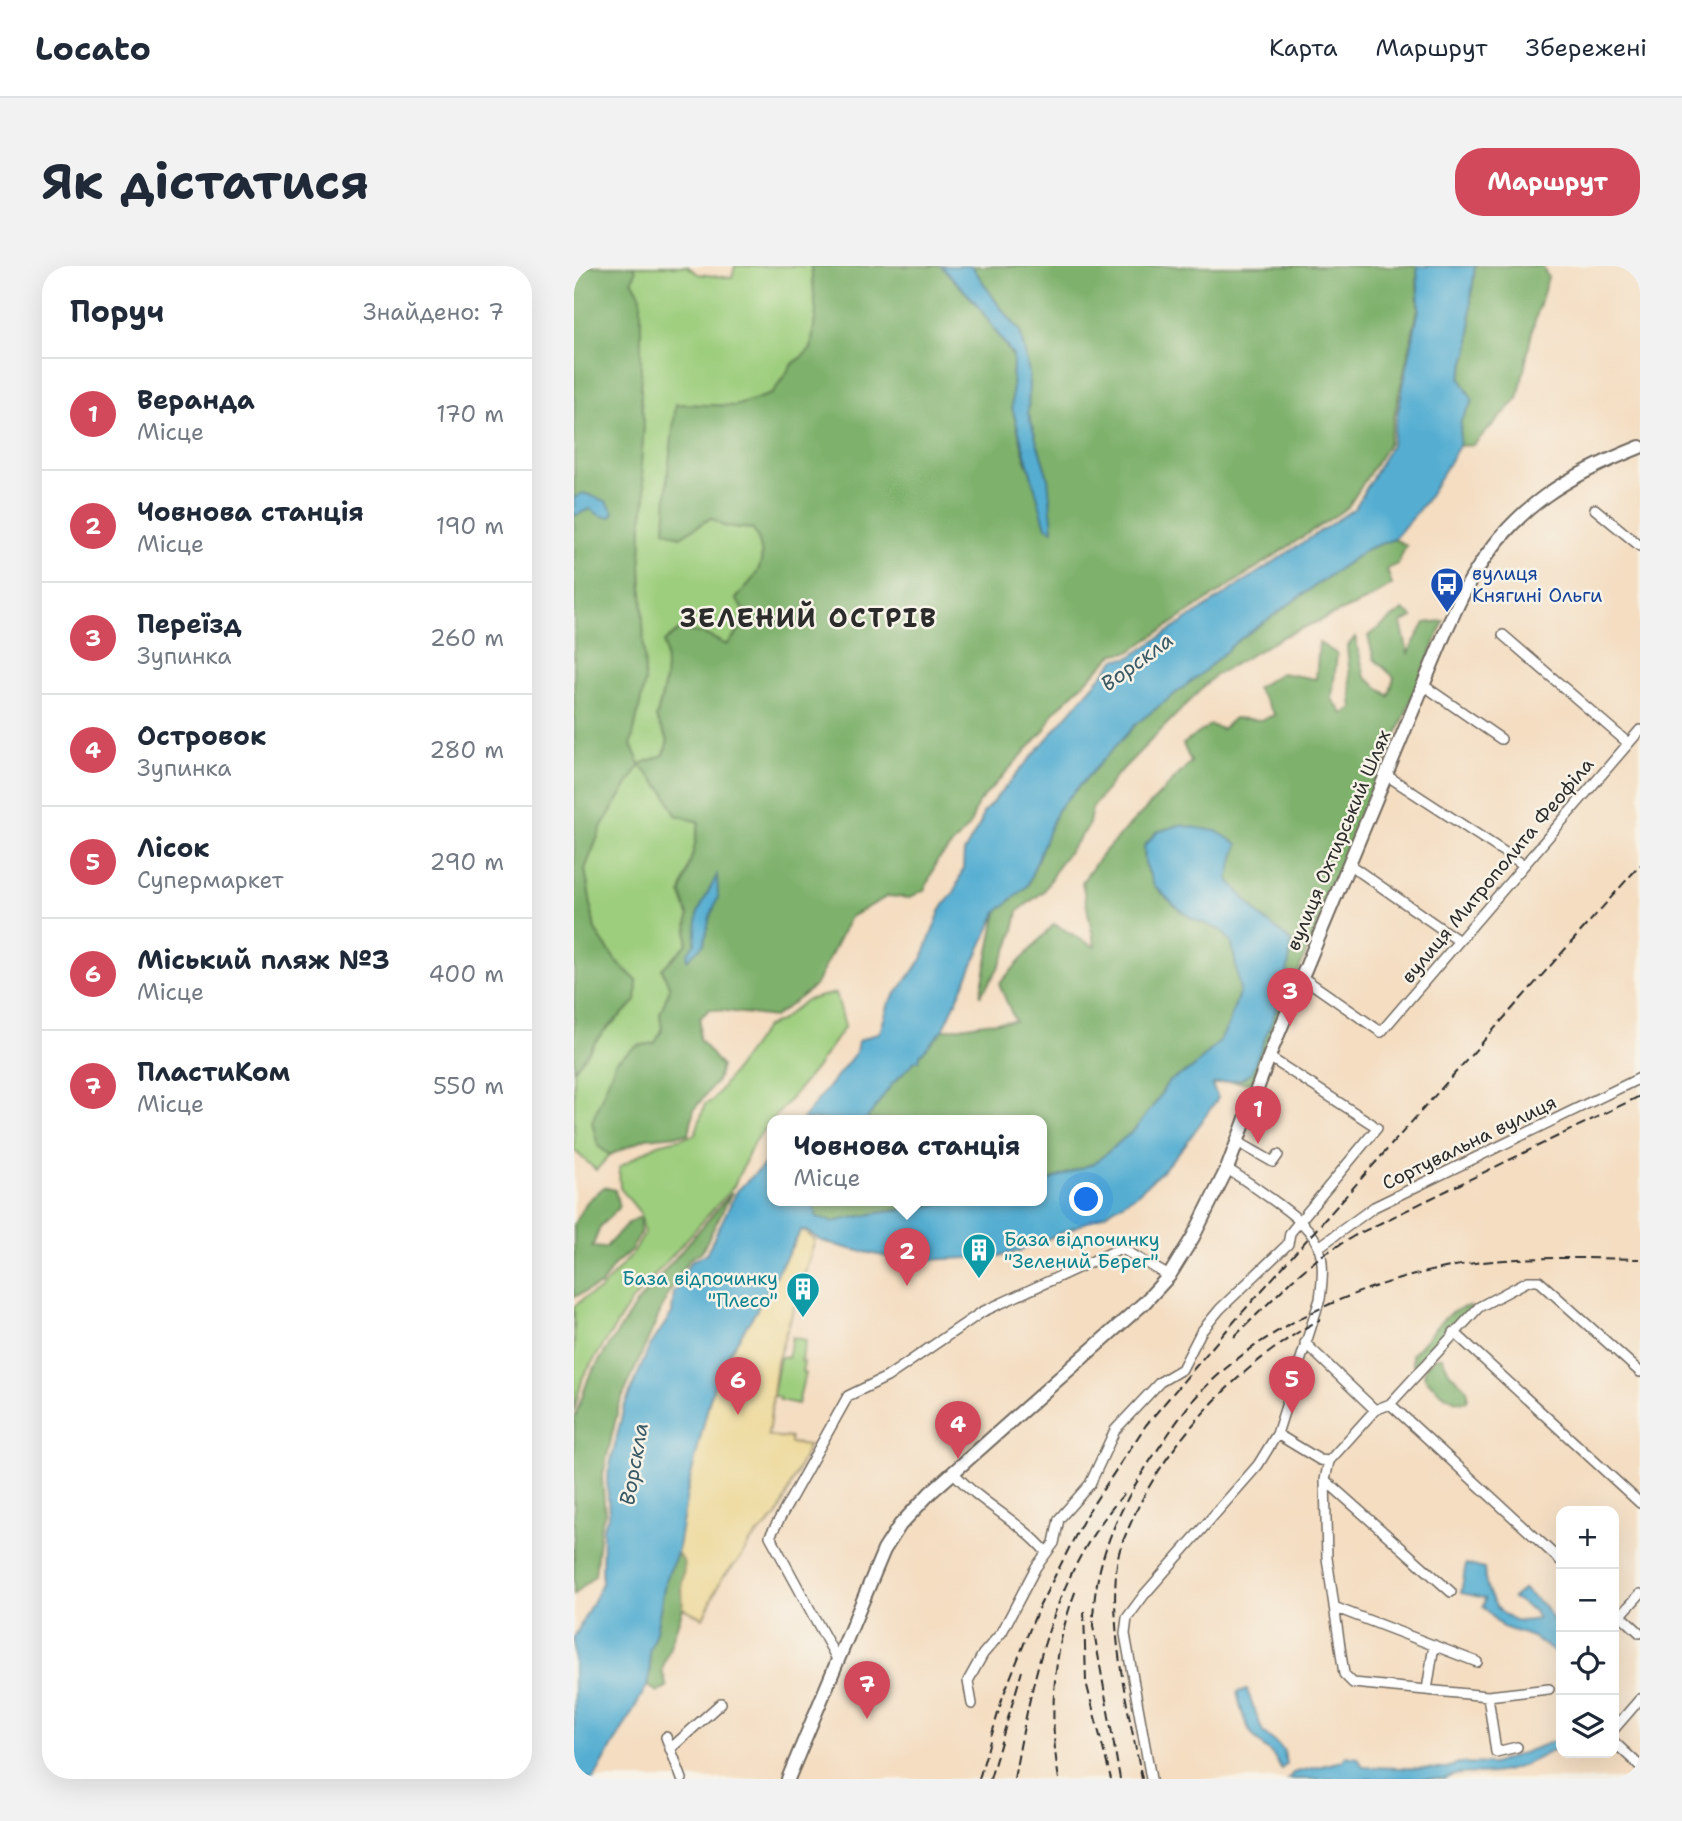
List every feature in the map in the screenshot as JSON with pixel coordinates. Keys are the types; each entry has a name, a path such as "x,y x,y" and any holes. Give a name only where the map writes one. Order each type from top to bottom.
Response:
{"main road":[{"name":"вулиця Охтирський Шлях","path":"788,1779 884,1550 900,1525 930,1493 1144,1303 1169,1276 1193,1237 1227,1169 1269,1057 1423,685 1447,628 1474,575 1501,536 1530,507 1563,482 1640,447"}],"street":[{"path":"1595,509 1640,546"},
{"path":"1503,635 1628,743"},
{"path":"1423,685 1501,739"},
{"name":"вулиця Митрополита Феофіла","path":"1302,978 1381,1032 1640,730"},
{"path":"1386,775 1524,865"},
{"path":"1350,865 1459,941"},
{"path":"972,1704 968,1681 982,1654 1002,1632 1035,1567 1054,1543 1059,1519 1090,1484 1115,1430 1160,1382 1182,1369 1202,1332 1220,1308 1288,1244 1290,1233 1375,1126 1269,1057"},
{"name":"Сортувальна вулиця","path":"1319,1247 1374,1208 1640,1078"},
{"path":"1238,1142 1273,1162 1278,1155"},
{"path":"1151,1779 1125,1634 1127,1618 1177,1556 1258,1465 1277,1434 1320,1299 1322,1285 1323,1270 1319,1247 1310,1229 1250,1183 1227,1169"},
{"path":"838,1661 770,1536 848,1396 887,1377 982,1312 1121,1248 1169,1276"},
{"path":"1549,1689 1488,1696 1353,1683 1344,1674 1327,1558 1325,1480 1329,1461 1375,1410 1390,1404 1479,1307 1528,1281 1539,1281 1640,1372"},
{"path":"1454,1332 1640,1503"},
{"path":"1305,1343 1375,1410"},
{"path":"1390,1404 1556,1556"},
{"path":"1277,1434 1320,1460 1329,1461"},
{"path":"954,1473 964,1484 1034,1538 1046,1552"},
{"path":"1325,1480 1451,1592"},
{"path":"1619,1611 1640,1594"},
{"path":"1334,1607 1477,1662"},
{"path":"1619,1615 1640,1633"},
{"path":"1427,1690 1434,1645"},
{"path":"1488,1696 1496,1752 1517,1747"},
{"path":"1619,1723 1640,1699"},
{"path":"670,1749 720,1703"},
{"path":"666,1737 682,1779"},
{"path":"1619,1747 1640,1766"}],"green space":[{"path":"574,266 634,266 636,272 632,280 641,296 641,402 644,425 641,464 646,496 642,520 641,565 645,681 631,745 640,764 664,755 668,740 656,718 665,681 664,642 680,629 704,634 727,645 750,618 736,599 756,575 762,559 759,540 753,529 723,526 711,518 680,537 665,530 668,471 676,404 735,406 772,394 792,365 811,349 816,312 811,266 941,266 977,304 1013,357 1012,407 1027,465 1048,478 1028,413 1029,373 1020,331 972,266 1417,266 1418,309 1388,444 1348,507 1129,652 1114,654 1054,712 1044,731 978,803 969,827 937,861 925,889 909,898 888,896 850,917 815,986 774,1017 710,1009 700,1018 699,1039 721,1066 717,1081 694,1109 689,1134 646,1138 610,1155 598,1146 592,1122 616,1061 637,1046 655,1043 662,1030 660,1014 670,988 662,969 687,944 688,915 681,893 699,822 676,815 664,791 640,765 603,824 585,869 595,930 616,961 637,981 636,1001 603,1032 574,1070"},
{"path":"634,266 687,266 698,274 732,278 735,266 811,266 816,312 811,349 792,365 772,394 735,406 676,404 680,537 711,518 723,526 753,529 759,540 762,559 756,575 736,599 750,618 727,645 704,634 664,642 665,681 656,718 668,740 664,755 640,765 664,791 676,815 699,822 681,893 688,915 687,944 662,969 670,988 660,1014 662,1030 655,1043 637,1046 598,1146 610,1155 596,1170 574,1150 574,1070 603,1032 636,1001 637,981 616,961 595,930 585,869 603,824 640,764 631,745 645,681 641,565 642,520 646,496 641,463 644,425 641,402 641,296 632,280"},
{"path":"1475,266 1542,266 1548,277 1533,327 1518,399 1473,445 1459,446 1461,420 1473,401 1460,378 1470,346"},
{"path":"1394,539 1406,545 1398,564 1387,569 1392,585 1365,601 1284,636 1214,676 1116,776 1092,809 1088,827 1059,864 1044,891 1018,911 1013,935 1004,956 980,996 997,912 1027,886 1057,810 1136,724 1202,673 1236,642 1367,549"},
{"path":"1403,610 1413,617 1401,623 1408,653 1425,623 1444,621 1252,1083 1224,1081 1240,1082 1292,942 1258,914 1180,825 1157,832 1144,846 1145,863 1154,885 1173,904 1193,919 1221,930 1232,943 1240,990 1228,1026 1219,1042 1193,1068 1168,1082 1135,1129 1095,1163 1047,1181 1047,1115 870,1115 892,1084 943,1030 1015,1021 999,984 1054,924 1095,947 1082,882 1104,852 1191,762 1183,744 1210,725 1222,729 1234,718 1261,720 1275,715 1256,688 1281,673 1316,679 1319,643 1337,654 1332,699 1343,714 1353,708 1347,647 1355,637 1365,677 1389,696 1394,677 1374,659 1368,636"},
{"path":"836,993 845,1026 816,1068 777,1115 767,1115 767,1126 754,1142 734,1186 631,1302 583,1377 574,1411 574,1307 584,1298 599,1291 634,1252 644,1234 641,1214 620,1188 619,1167 658,1144 695,1135 705,1104 712,1101 766,1027 780,1021 806,1000"},
{"path":"604,1187 615,1190 619,1208 601,1225 592,1247 605,1248 627,1224 641,1216 640,1234 631,1250 614,1265 601,1285 574,1297 574,1224 587,1202"},
{"path":"732,1192 702,1251 689,1259 669,1292 619,1405 602,1478 605,1513 600,1528 595,1575 574,1595 574,1420 589,1377 636,1304"},
{"path":"814,1206 927,1206 832,1222 817,1217"},
{"path":"1470,1306 1472,1312 1422,1365 1413,1364 1412,1354 1438,1325 1452,1312"},
{"path":"792,1337 806,1340 801,1361 804,1362 802,1372 805,1373 798,1404 773,1396 780,1357 788,1358"},
{"path":"1436,1357 1442,1357 1450,1373 1466,1388 1467,1401 1450,1398 1426,1379 1426,1366"},
{"path":"677,1553 685,1563 682,1582 683,1608 662,1670 667,1688 658,1692 647,1686 650,1671 649,1652 656,1631 665,1582"}],"sand":[{"path":"801,1230 815,1240 777,1362 768,1436 790,1438 790,1443 809,1445 777,1516 749,1543 741,1558 722,1578 703,1618 683,1608 682,1582 685,1563 677,1553 688,1488 711,1394 726,1358 756,1311"}],"water":[{"path":"941,266 972,266 1020,331 1029,373 1028,413 1048,478 1053,530 1046,527 1012,407 1013,356 977,304"},
{"name":"Ворскла","path":"1417,266 1475,266 1470,346 1460,378 1473,401 1461,420 1459,446 1426,501 1394,539 1367,549 1236,642 1202,673 1136,724 1057,810 1027,886 997,912 943,1030 920,1055 919,1061 915,1061 892,1084 870,1115 806,1115 856,1052 858,1041 880,1032 889,1003 922,959 941,909 955,891 963,868 964,852 981,822 983,813 1116,659 1129,658 1355,508 1391,445 1419,309"},
{"path":"583,493 606,501 614,512 611,517 601,516 590,509 574,516 574,498"},
{"name":"Ворскла","path":"1180,825 1216,831 1238,844 1228,879 1258,914 1292,942 1285,988 1251,1073 1241,1079 1212,1085 1218,1098 1185,1145 1137,1194 1105,1214 1017,1252 994,1257 924,1260 912,1255 888,1257 822,1241 801,1230 756,1311 726,1358 711,1394 688,1488 677,1553 665,1582 656,1631 649,1652 650,1671 647,1686 594,1779 574,1779 574,1638 602,1583 603,1528 609,1514 607,1478 624,1407 649,1348 672,1313 674,1292 686,1280 685,1272 691,1261 706,1254 737,1191 767,1162 767,1206 814,1206 817,1217 832,1222 927,1206 1047,1206 1047,1181 1095,1163 1135,1129 1168,1082 1193,1068 1219,1042 1228,1026 1240,990 1232,943 1221,930 1193,919 1154,885 1145,863 1144,846 1157,832"},
{"path":"717,875 718,898 710,917 704,944 687,960 687,954 695,943 698,912"},
{"path":"1466,1564 1484,1569 1486,1584 1501,1612 1520,1621 1538,1619 1534,1611 1513,1598 1524,1589 1545,1607 1556,1626 1556,1653 1533,1637 1502,1627 1483,1607 1485,1598 1461,1593"},
{"path":"1247,1690 1263,1732 1284,1750 1286,1765 1281,1769 1275,1758 1252,1734 1246,1722 1237,1692"},
{"path":"1556,1740 1556,1749 1528,1763 1486,1774 1464,1773 1444,1779 1288,1779 1293,1773 1342,1761 1346,1756 1358,1758 1363,1767 1446,1769 1458,1763 1493,1764"}],"railway":[{"path":"979,1779 1003,1696 1038,1609 1086,1515 1146,1425 1232,1324 1640,865"},
{"path":"1234,1337 1292,1280 1321,1256 1354,1236 1640,1096"},
{"path":"1120,1779 1093,1626 1097,1581 1110,1538 1128,1497 1195,1398 1249,1350 1279,1330 1345,1298 1380,1285 1473,1263 1545,1258 1640,1259"},
{"path":"1142,1779 1118,1645 1115,1590 1117,1563 1124,1540 1148,1488 1188,1431 1212,1404 1264,1356 1321,1319"},
{"path":"1014,1779 1038,1665 1063,1592 1080,1557 1124,1494"},
{"path":"1059,1779 1054,1731 1055,1683 1062,1635 1076,1590"},
{"path":"1084,1611 1086,1682 1111,1779"},
{"path":"990,1779 1022,1671"}],"place":[{"name":"вулиця Княгині Ольги","path":"1447,614"},
{"name":"Переїзд","path":"1290,1026"},
{"name":"Веранда","path":"1258,1144"},
{"name":"База відпочинку \"Зелений Берег\"","path":"979,1280"},
{"name":"Човнова станція","path":"907,1286"},
{"name":"База відпочинку \"Плесо\"","path":"803,1319"},
{"name":"Лісок","path":"1292,1414"},
{"name":"Міський пляж №3","path":"738,1415"},
{"name":"Островок","path":"958,1459"},
{"name":"ПластиКом","path":"867,1719"}],"district":[{"name":"ЗЕЛЕНИЙ ОСТРІВ","path":"809,618"}]}
